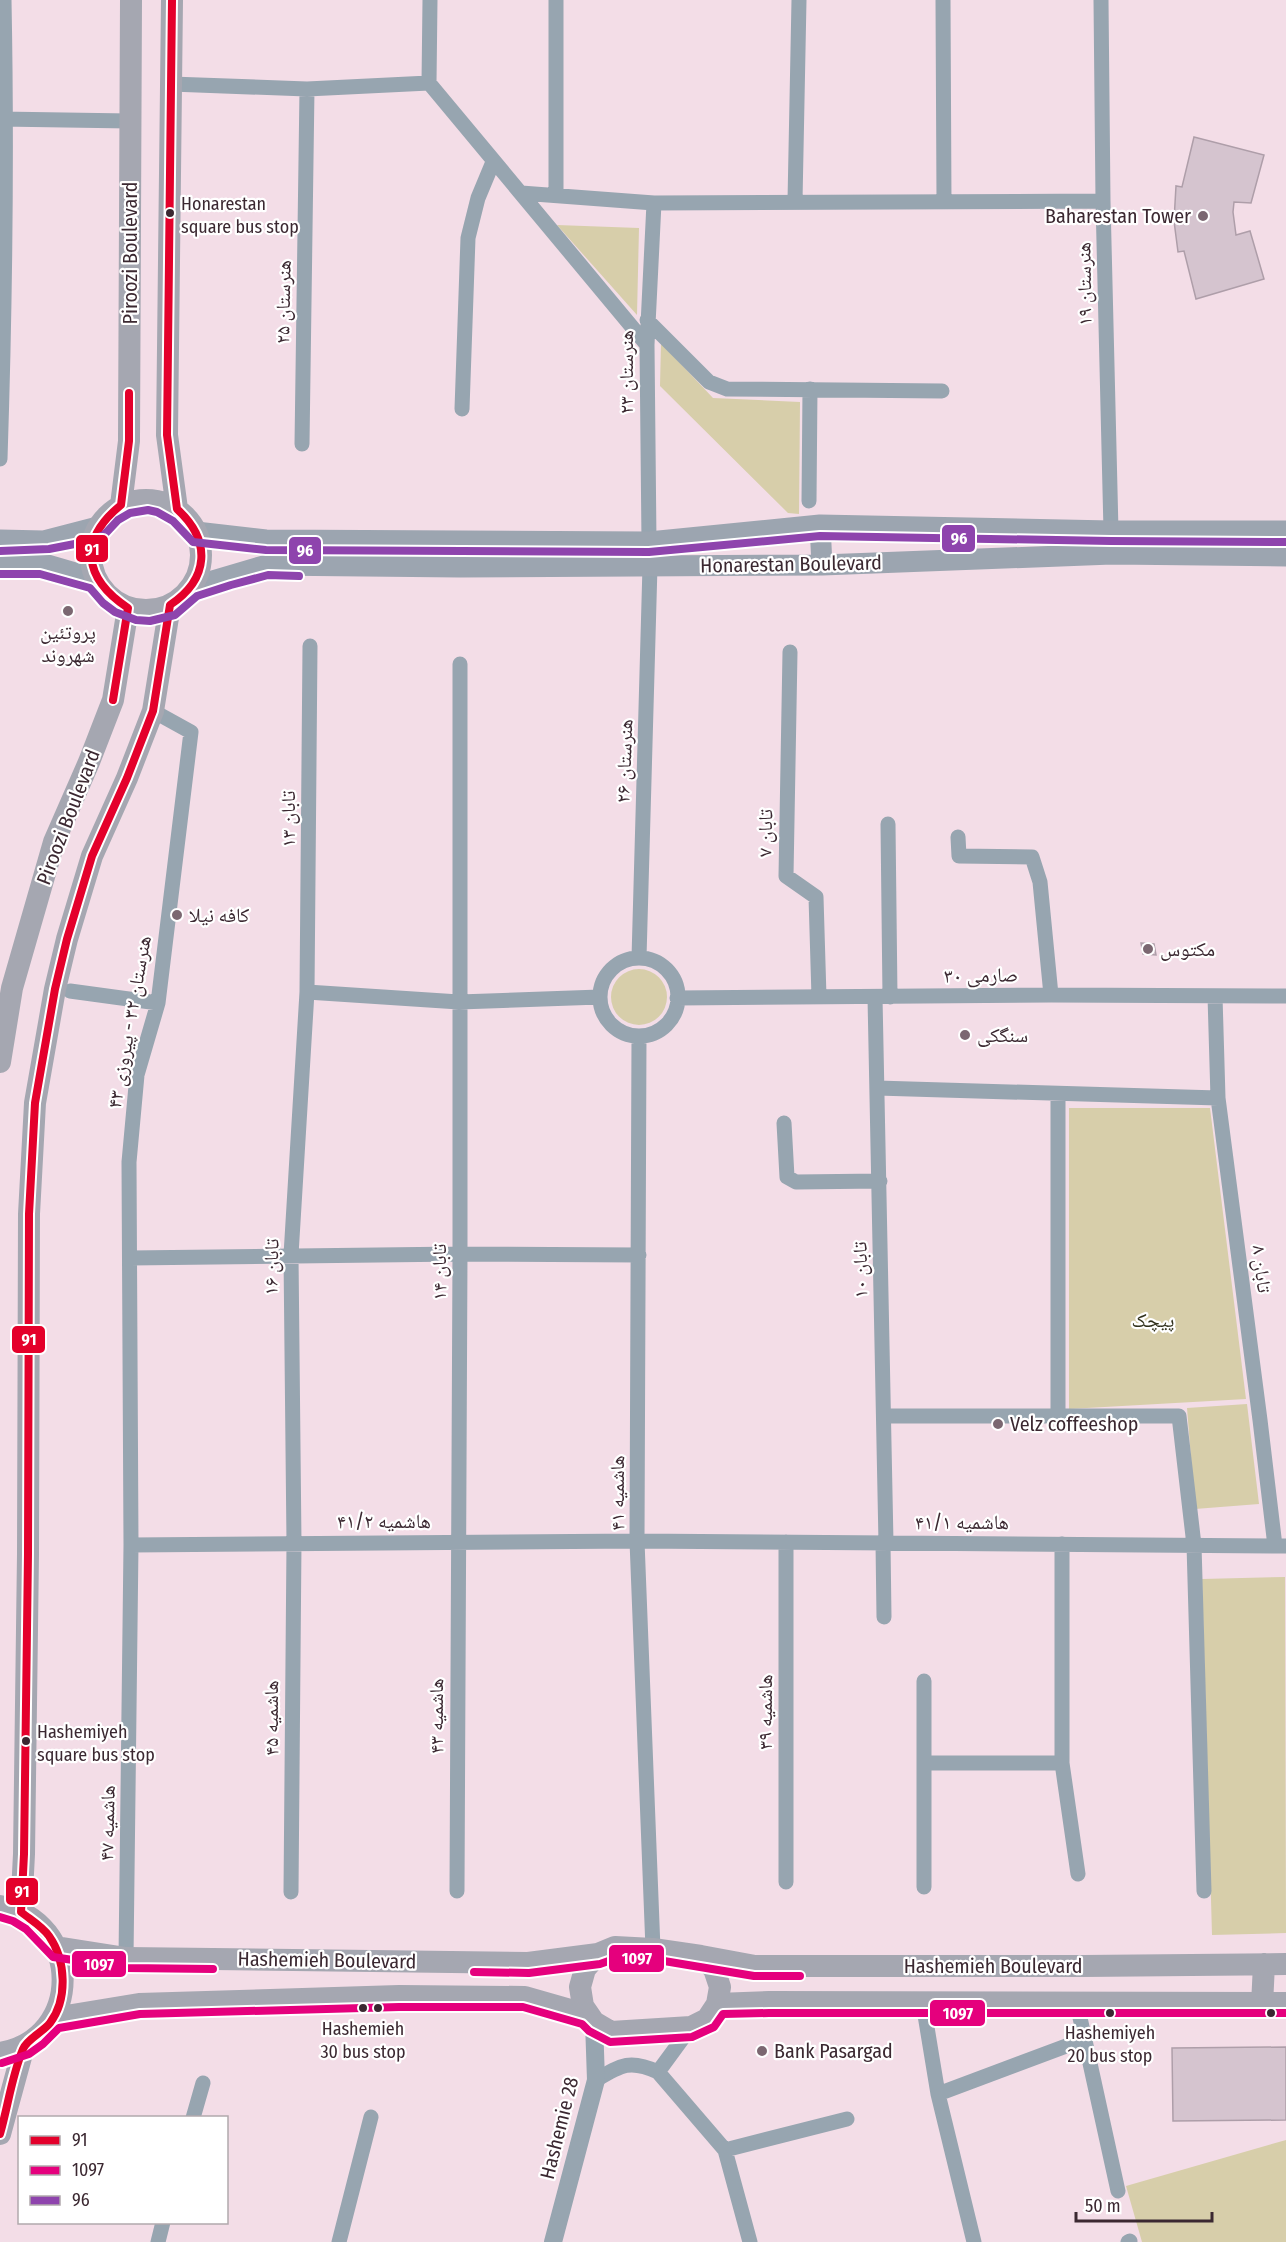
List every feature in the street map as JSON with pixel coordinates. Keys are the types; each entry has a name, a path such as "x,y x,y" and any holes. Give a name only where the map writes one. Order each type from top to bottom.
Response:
{"main road":[{"name":"Piroozi Boulevard","path":"121,505 129,441 131,0"},
{"name":"Piroozi Boulevard","path":"172,0 167,435 177,509"},
{"path":"135,501 164,502 177,509 196,531 201,545 198,574 192,587 170,605 156,610 128,608 115,601 96,579 91,562 92,544 98,527 121,505 135,501"},
{"path":"820,525 822,566"},
{"name":"Honarestan Boulevard","path":"196,531 266,540 649,542 820,525 1111,531 1286,531"},
{"path":"0,540 44,541 98,527"},
{"name":"Honarestan Boulevard","path":"192,587 267,565 822,566 1112,554 1286,556"},
{"path":"0,563 41,563 96,579"},
{"name":"Piroozi Boulevard","path":"10,1909 24,1854 29,1214 35,1103 55,989 92,856 127,778 153,711 170,605"},
{"name":"Piroozi Boulevard","path":"0,1062 6,988 54,842 113,700 128,608"},
{"path":"0,2053 24,2046 39,2036 54,2018 62,1995 63,1972 56,1947 42,1927 10,1909"},
{"name":"Hashemieh Boulevard","path":"56,1947 126,1958 528,1963 598,1954"},
{"path":"615,1947 653,1949 701,1956 714,1969 720,1987 717,2004 707,2019 691,2027 611,2032 591,2019 583,2006 580,1987 585,1969 598,1954 615,1947"},
{"name":"Hashemieh Boulevard","path":"701,1956 764,1966 1275,1964"},
{"path":"1262,2005 1275,1964"},
{"name":"Hashemieh Boulevard","path":"54,2018 139,2004 399,1996 525,1997 591,2019"},
{"name":"Hashemieh Boulevard","path":"717,2004 1262,2005 1286,2003"},
{"path":"0,2134 24,2046"}],"street":[{"path":"0,459 4,0"},
{"path":"430,0 429,83 646,345"},
{"path":"556,0 556,195"},
{"path":"795,201 799,0"},
{"path":"943,0 944,201"},
{"name":"هنرستان ۱۹","path":"1101,0 1111,531"},
{"path":"171,84 307,89 429,83"},
{"name":"هنرستان ۲۵","path":"302,444 307,89"},
{"path":"3,119 130,121"},
{"path":"462,409 468,238 478,198 493,162"},
{"path":"521,193 654,203 1103,201"},
{"name":"هنرستان ۲۳","path":"649,542 646,345 654,203"},
{"path":"647,320 709,382 727,389 942,391"},
{"path":"809,501 810,389"},
{"name":"هنرستان ۲۶","path":"639,958 650,566"},
{"name":"تابان ۱۳","path":"307,992 310,646"},
{"name":"تابان ۷","path":"790,652 786,876 816,897 819,998"},
{"name":"تابان ۱۴","path":"458,1542 460,664"},
{"name":"هنرستان ۳۲ - پیروزی ۴۳","path":"131,1545 129,1161 137,1075 158,1003 191,732 153,711"},
{"name":"تابان ۱۰","path":"884,1617 884,1416 877,1088 888,824"},
{"path":"958,837 959,856 1032,857 1040,882 1051,995"},
{"path":"639,958 658,964 666,970 676,988 677,998 672,1017 666,1025 649,1035 639,1036 628,1035 611,1025 605,1017 600,997 601,987 611,970 620,964 639,958"},
{"path":"70,991 158,1003"},
{"path":"307,992 459,1002 600,997"},
{"name":"تابان ۱۶","path":"294,1543 291,1255 307,992"},
{"name":"تابان ۸","path":"1215,996 1218,1098 1260,1420 1280,1546"},
{"name":"صارمی ۳۰","path":"677,998 1286,996"},
{"name":"هاشمیه ۴۱","path":"639,1036 638,1541 653,1949"},
{"path":"877,1088 1218,1098"},
{"path":"1058,1094 1058,1416"},
{"path":"784,1123 787,1177 790,1179 796,1182 880,1181"},
{"path":"130,1258 460,1254 639,1255"},
{"path":"884,1416 1179,1416 1194,1545 1204,1891"},
{"name":"هاشمیه ۴۱/۱","path":"638,1541 1280,1546"},
{"name":"هاشمیه ۴۱/۲","path":"131,1545 638,1541"},
{"name":"هاشمیه ۴۳","path":"457,1891 458,1542"},
{"name":"هاشمیه ۳۹","path":"786,1542 786,1882"},
{"name":"هاشمیه ۴۵","path":"291,1892 294,1543"},
{"path":"1062,1544 1062,1762 1078,1874"},
{"name":"هاشمیه ۴۷","path":"126,1958 131,1545"},
{"path":"924,1681 924,1887"},
{"path":"924,1763 1062,1762"},
{"path":"923,2003 938,2094 974,2242"},
{"path":"1077,2004 1118,2191"},
{"name":"Hashemie 28","path":"553,2242 596,2080 591,2019"},
{"path":"658,2072 691,2027"},
{"path":"938,2094 1085,2039"},
{"path":"596,2080 620,2066 644,2065 658,2072 724,2150 750,2242"},
{"path":"194,2116 203,2083"},
{"path":"339,2242 371,2117"},
{"path":"724,2150 847,2119"},
{"path":"158,2242 164,2224"}],"green space":[{"path":"557,225 639,228 637,315"},
{"path":"661,343 713,398 800,402 799,514 788,513 660,386"},
{"path":"639,969 650,971 659,977 665,986 667,997 665,1008 659,1017 650,1023 639,1025 628,1023 619,1017 613,1008 611,997 613,986 619,977 628,971"},
{"name":"پیچک","path":"1069,1108 1210,1108 1246,1399 1069,1409"},
{"path":"1247,1404 1259,1504 1195,1509 1187,1408"},
{"path":"1285,1577 1286,1933 1212,1935 1202,1579"},
{"path":"1286,2140 1286,2242 1142,2242 1126,2186"}],"building":[{"name":"Baharestan Tower","path":"1194,137 1264,155 1251,203 1234,202 1233,212 1236,235 1250,231 1264,279 1196,299 1184,251 1178,252 1174,221 1176,186 1182,187"},
{"name":"مکتوس","path":"1141,943 1154,944 1156,955 1143,954"},
{"path":"1286,2047 1286,2120 1173,2121 1172,2048"}],"transit line":[{"name":"91","path":"0,2134 23,2049 50,2023 56,2013 60,2003 63,1980 59,1956 49,1936 21,1912 24,1854 28,1554 29,1214 35,1103 55,989 67,939 92,856 127,778 153,711 170,605 192,584 199,572 201,559 196,534 177,509 167,435 172,0"},
{"name":"91","path":"113,700 128,608 102,584 95,571 92,545 107,518 121,505 129,441 129,393"},
{"name":"96","path":"0,551 49,549 85,542 104,535 118,520 130,513 148,510 173,521 193,542 266,550 649,552 820,536 1286,542"},
{"name":"96","path":"0,574 40,574 90,588 103,603 115,612 136,620 150,621 175,615 197,596 231,585 268,575 299,576"},
{"name":"1097","path":"0,1917 13,1921 26,1929 53,1957 126,1968 213,1969"},
{"name":"1097","path":"474,1972 529,1973 600,1964 617,1958 652,1959 754,1976 800,1976"},
{"name":"1097","path":"2,2063 29,2054 59,2028 140,2014 399,2007 523,2007 582,2024 589,2031 610,2042 692,2037 714,2027 723,2014 1286,2013"}],"place":[{"name":"Honarestan square bus stop","path":"170,213"},
{"name":"Baharestan Tower","path":"1203,216"},
{"name":"پروتئین شهروند","path":"68,611"},
{"name":"کافه نیلا","path":"177,915"},
{"name":"مکتوس","path":"1148,949"},
{"name":"سنگکی","path":"965,1035"},
{"name":"Velz coffeeshop","path":"998,1424"},
{"name":"Hashemiyeh square bus stop","path":"26,1741"},
{"name":"Hashemieh 30 bus stop","path":"363,2008"},
{"name":"Hashemiyeh 20 bus stop","path":"1110,2013"},
{"name":"Bank Pasargad","path":"762,2051"}]}
